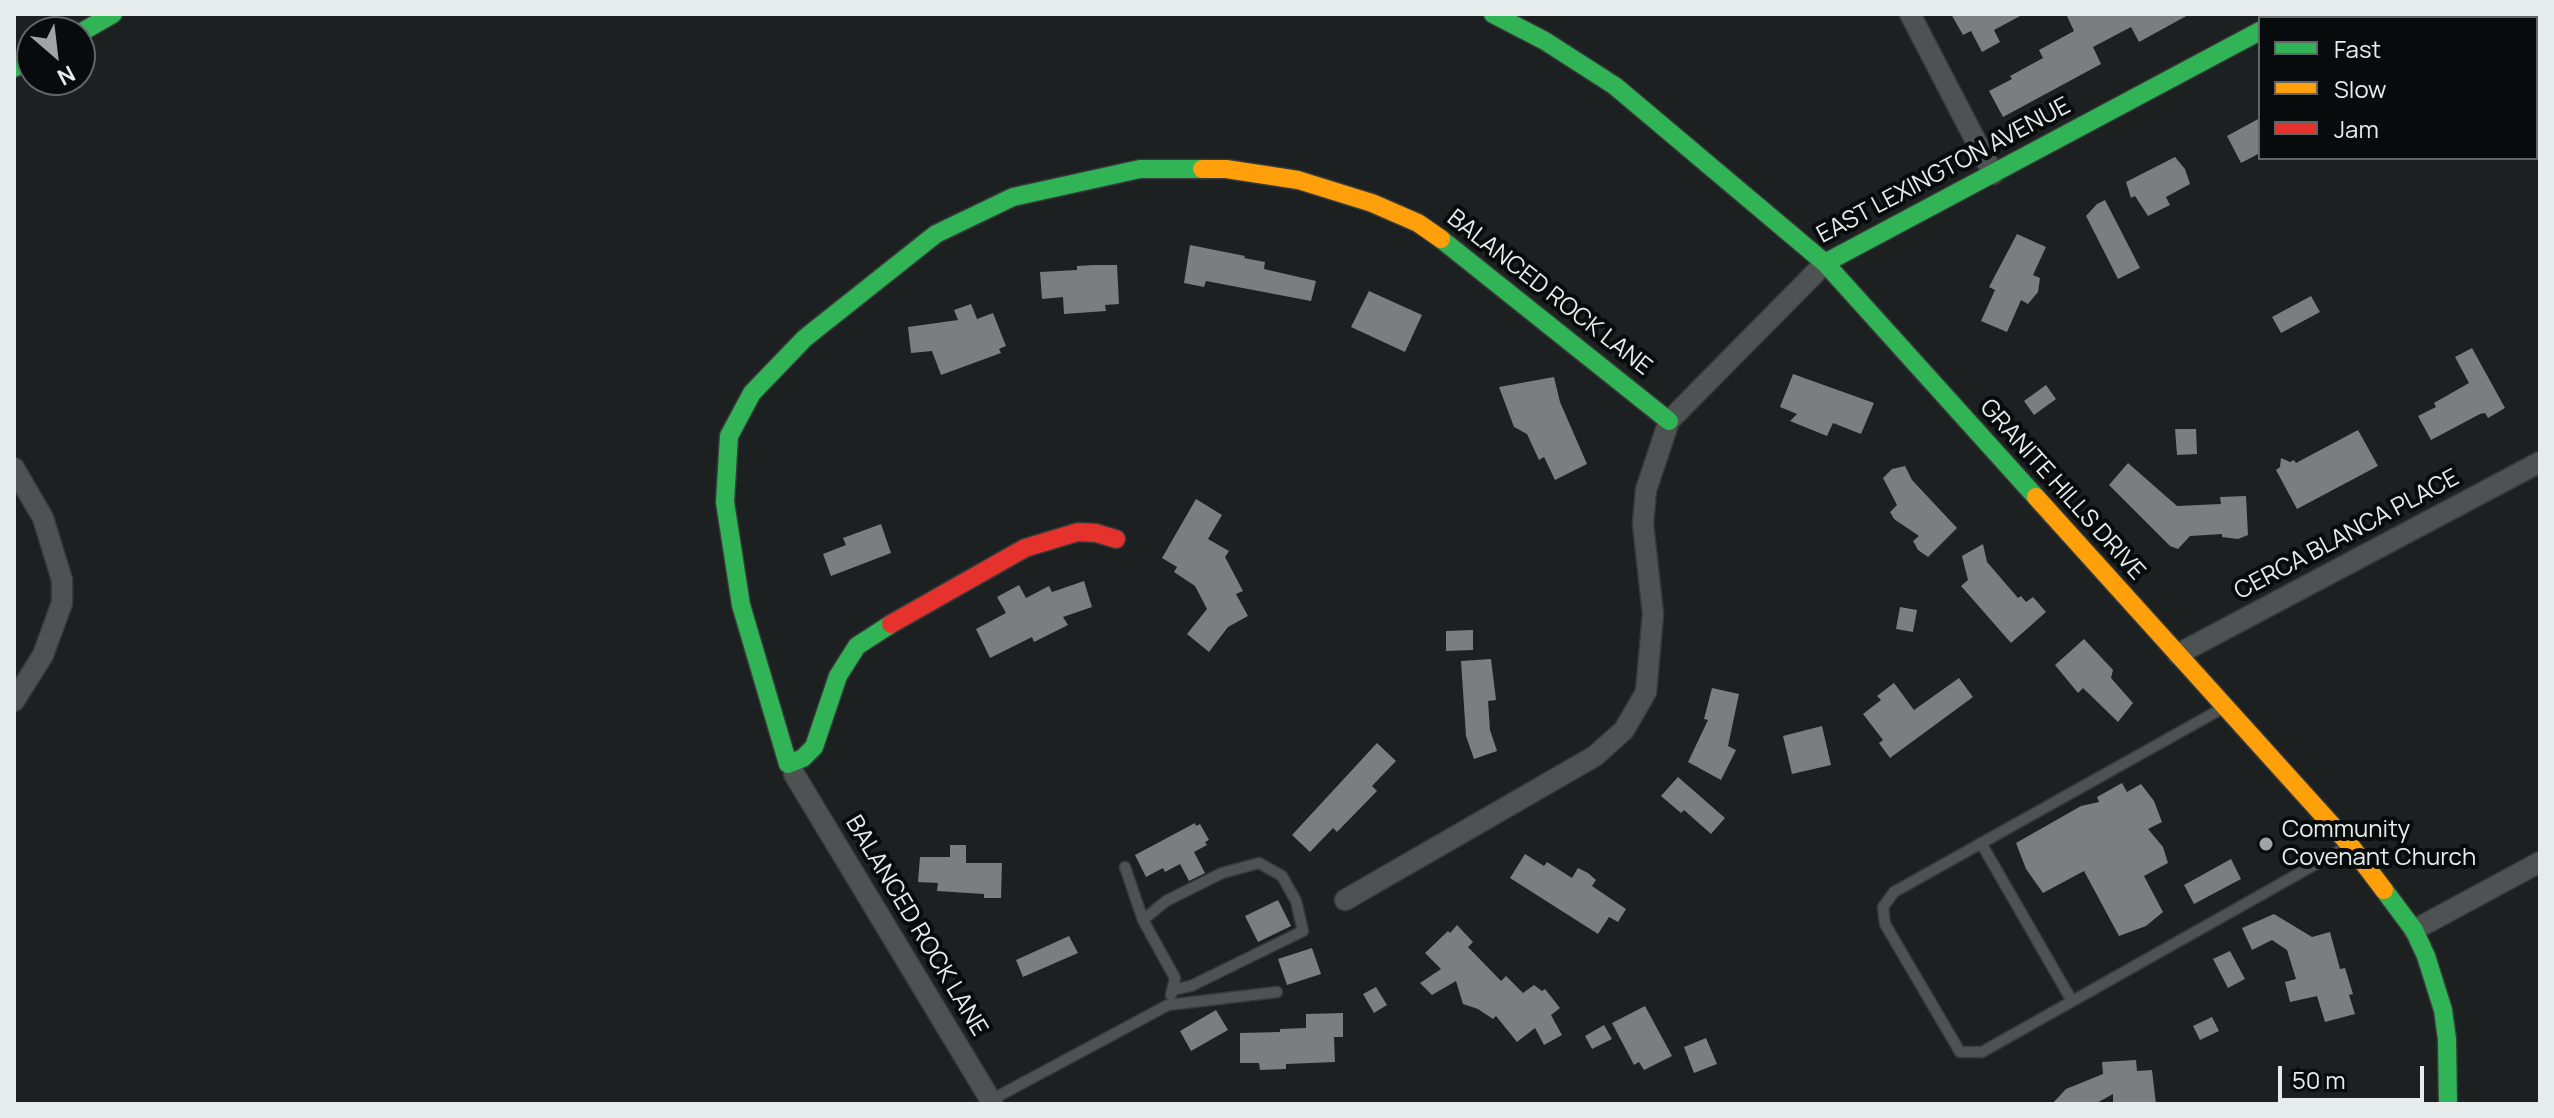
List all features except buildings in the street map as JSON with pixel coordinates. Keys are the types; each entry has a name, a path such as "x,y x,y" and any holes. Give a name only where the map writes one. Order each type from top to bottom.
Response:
{"street":[{"name":"GRANITE HILLS DRIVE","path":"1493,14 1545,41 1615,86 1825,263 2350,845 2414,930 2426,956 2443,1010 2449,1067 2448,1104"},
{"path":"1910,14 1993,174"},
{"name":"EAST LEXINGTON AVENUE","path":"1345,900 1571,771 1595,756 1624,730 1646,692 1653,614 1643,524 1646,490 1669,421 1825,263 2258,32"},
{"name":"BALANCED ROCK LANE","path":"992,1102 791,769 741,605 725,502 729,436 752,393 805,338 936,234 1013,197 1140,169 1226,169 1298,180 1372,203 1418,223 1471,261 1669,421"},
{"name":"CERCA BLANCA PLACE","path":"2178,654 2540,462"},
{"path":"14,468 43,518 62,580 62,603 43,655 14,701"},
{"path":"791,769 814,747 838,676 857,646 874,633 1025,548 1078,532 1116,539"},
{"path":"2414,930 2540,862"}],"lane":[{"path":"2225,707 1894,892 1883,907 1885,924 1960,1052 1982,1052 2350,845"},
{"path":"1981,843 2072,1001"},
{"path":"1143,920 1166,901 1222,873 1259,863 1282,876 1296,901 1303,931 1191,986 1172,990"},
{"path":"1125,867 1143,920 1175,978 1168,1005"},
{"path":"992,1102 1168,1005 1277,992"}],"traffic: fast":[{"path":"96,24 113,14"},
{"path":"1493,14 1545,41 1615,86 1825,263 2036,497"},
{"path":"1825,263 2258,32"},
{"path":"891,624 857,646 838,676 814,747 803,758 788,764 741,605 725,502 729,436 752,393 805,338 936,234 1013,197 1140,169 1202,169"},
{"path":"1441,239 1669,421"},
{"path":"2384,890 2414,930 2426,956 2443,1010 2447,1039 2448,1104"}],"traffic: slow":[{"path":"2288,16 2291,14"},
{"path":"1202,169 1226,169 1298,180 1372,203 1418,223 1441,239"},
{"path":"2036,497 2350,845 2384,890"}],"traffic: jam":[{"path":"891,624 1025,548 1078,532 1116,539"}],"place":[{"name":"Community Covenant Church","path":"2266,844"}]}
